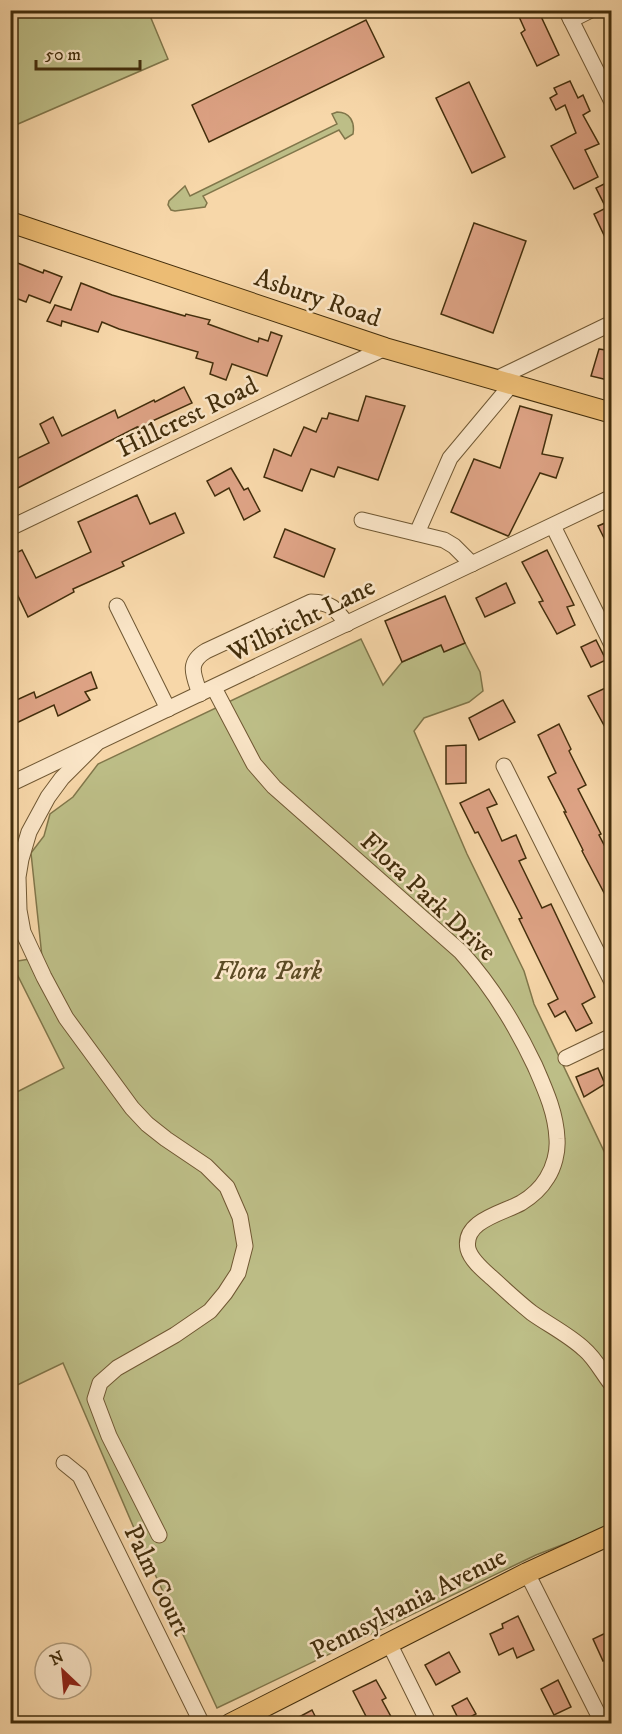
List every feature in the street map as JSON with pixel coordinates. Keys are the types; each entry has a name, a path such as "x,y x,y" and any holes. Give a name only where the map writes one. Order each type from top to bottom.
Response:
{"main road":[{"name":"Asbury Road","path":"10,222 385,348 612,413"},
{"name":"Pennsylvania Avenue","path":"230,1724 252,1719 389,1643 527,1573 612,1534"}],"street":[{"path":"591,10 568,15 612,102"},
{"path":"417,533 450,458 502,383 612,323"},
{"name":"Hillcrest Road","path":"10,528 385,348"},
{"name":"Wilbricht Lane","path":"10,784 612,497"},
{"path":"362,520 444,540 454,546 472,564"},
{"path":"553,526 612,645"},
{"path":"200,694 193,673 194,663 198,656 206,651 311,602 322,602 336,609 347,624"},
{"path":"117,606 168,709"},
{"name":"Flora Park Drive","path":"214,688 254,764 274,787 461,952 481,974 514,1024 550,1104 557,1140 556,1151 547,1178 536,1192 524,1202 480,1222 470,1233 468,1247 470,1254 481,1268 503,1289 531,1312 586,1350 612,1385"},
{"path":"96,744 55,787 29,832 18,878 16,935 79,1037 147,1124 206,1166 227,1187 240,1217 245,1246 238,1274 210,1311 117,1368 100,1383 95,1399 109,1436 159,1535"},
{"path":"504,766 612,982"},
{"path":"566,1058 612,1036"},
{"name":"Palm Court","path":"64,1463 81,1476 202,1724"},
{"path":"527,1573 603,1724"},
{"path":"389,1643 429,1724"}],"green space":[{"path":"11,10 148,11 168,59 11,127"},
{"path":"337,112 348,116 353,125 353,134 345,139 339,130 203,196 207,203 205,207 175,211 171,210 168,205 169,201 185,186 190,196 337,124 332,114"},
{"name":"Flora Park","path":"361,639 383,685 402,662 441,645 444,651 465,643 480,672 483,691 469,702 424,718 414,731 467,854 524,971 534,1004 611,1166 611,1526 536,1555 217,1708 140,1542 63,1363 11,1388 11,1095 64,1068 11,962 42,957 31,853 44,836 50,814 73,797 98,764"}],"building":[{"path":"516,10 538,10 559,55 537,66 521,33 525,30"},
{"path":"366,20 384,57 209,142 192,105"},
{"path":"570,81 578,98 583,95 590,111 583,115 599,144 585,150 598,177 574,189 551,146 576,133 565,105 556,110 550,98 557,94 554,88"},
{"path":"469,82 505,157 472,173 436,98"},
{"path":"612,180 612,252 594,214 606,208 596,188"},
{"path":"474,223 526,241 493,333 441,314"},
{"path":"10,260 43,273 44,270 62,277 50,303 29,295 26,302 10,296"},
{"path":"81,283 112,295 185,316 186,314 210,320 208,324 258,342 259,338 268,341 271,332 282,336 267,376 232,364 226,380 210,374 213,363 196,358 198,352 102,322 98,332 62,321 61,326 47,321 55,305 71,310"},
{"path":"599,349 612,351 612,381 591,376"},
{"path":"184,387 192,403 137,427 10,492 10,462 49,443 40,424 53,417 62,436 115,410 118,418"},
{"path":"366,396 405,406 378,480 338,467 334,477 311,469 302,491 264,477 274,449 291,456 304,427 316,432 322,418 327,419 329,413 358,421"},
{"path":"520,406 552,415 542,454 563,458 556,478 540,473 508,536 451,512 474,459 500,468"},
{"path":"231,468 244,490 248,488 260,511 244,520 229,488 215,496 207,481"},
{"path":"137,495 150,524 175,513 184,533 122,562 124,566 73,589 74,592 28,617 10,579 10,556 22,550 36,578 91,552 78,522"},
{"path":"612,520 612,554 598,526"},
{"path":"285,529 335,549 324,577 274,557"},
{"path":"547,550 574,605 567,607 575,625 557,634 539,602 543,601 522,562"},
{"path":"506,583 515,603 485,617 476,598"},
{"path":"445,596 465,643 444,652 441,645 402,662 385,621"},
{"path":"596,640 606,660 591,667 581,647"},
{"path":"91,672 97,688 85,692 90,700 58,716 54,705 10,726 10,703 34,692 36,698"},
{"path":"612,685 612,740 588,696"},
{"path":"503,700 515,722 479,740 469,718"},
{"path":"559,724 586,785 578,789 612,860 612,908 582,851 548,777 556,773 538,735"},
{"path":"466,745 466,783 446,784 446,746"},
{"path":"489,789 497,804 487,808 502,841 516,835 526,858 519,861 542,908 551,904 595,997 582,1004 592,1023 576,1031 565,1011 555,1017 548,1004 558,999 519,919 522,918 478,832 475,833 460,803"},
{"path":"598,1068 605,1084 584,1097 576,1077"},
{"path":"518,1616 534,1650 517,1658 513,1648 499,1655 490,1634 503,1628 502,1624"},
{"path":"612,1630 612,1657 603,1661 593,1639"},
{"path":"449,1652 460,1672 436,1685 425,1665"},
{"path":"376,1680 386,1698 382,1700 395,1724 370,1724 353,1691"},
{"path":"558,1680 571,1707 554,1715 541,1689"},
{"path":"467,1698 476,1714 460,1722 452,1706"},
{"path":"312,1710 319,1724 286,1724"}]}
